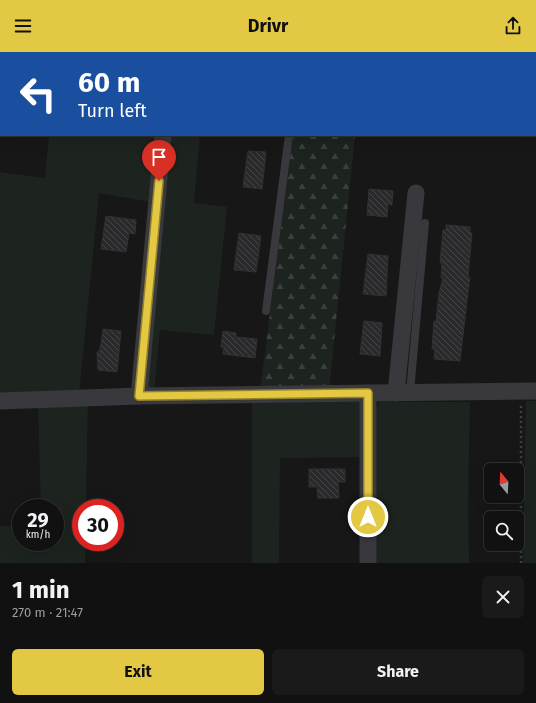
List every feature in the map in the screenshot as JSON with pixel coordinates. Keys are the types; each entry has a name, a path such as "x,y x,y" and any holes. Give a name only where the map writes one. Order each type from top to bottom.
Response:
{"street":[{"path":"139,396 163,136"},
{"path":"403,392 416,193"},
{"path":"0,401 139,396 529,391"},
{"path":"368,393 368,563"}],"lane":[{"path":"266,311 289,136"},
{"path":"403,392 425,223"}],"path":[{"path":"521,563 529,391"}],"green space":[{"path":"49,136 159,136 151,202 99,193 79,394 0,398 0,172 45,178"},
{"path":"170,136 200,136 194,203 227,207 214,335 160,330 154,393 144,392"},
{"path":"293,136 355,136 329,390 260,391"},
{"path":"252,398 360,400 362,457 280,458 279,563 252,563"},
{"path":"88,401 86,499 72,499 72,551 86,551 85,563 0,563 0,526 12,526 12,551 64,551 64,499 41,499 38,405"},
{"path":"526,401 536,401 536,563 523,563"},
{"path":"380,402 470,402 468,502 469,563 376,563 373,412"}],"building":[{"path":"248,151 266,152 262,189 243,187"},
{"path":"369,189 393,191 392,205 388,204 387,217 367,215"},
{"path":"106,216 136,220 135,234 129,233 126,252 101,249"},
{"path":"446,225 470,227 470,233 472,233 468,277 470,278 460,361 434,359 435,349 432,349 434,321 436,322 439,293 443,278 441,278 442,263 440,263 443,230 446,230"},
{"path":"239,233 261,236 256,272 234,270"},
{"path":"368,254 388,256 386,296 363,294"},
{"path":"364,321 382,323 380,356 360,354"},
{"path":"103,329 121,331 117,372 98,370 97,352 99,352"},
{"path":"223,331 236,333 236,337 257,339 255,358 223,354 224,347 221,347"},
{"path":"309,469 345,469 345,482 338,482 339,498 318,498 317,487 309,487"}],"route":[{"path":"159,181 139,396 368,393 368,517"}]}
